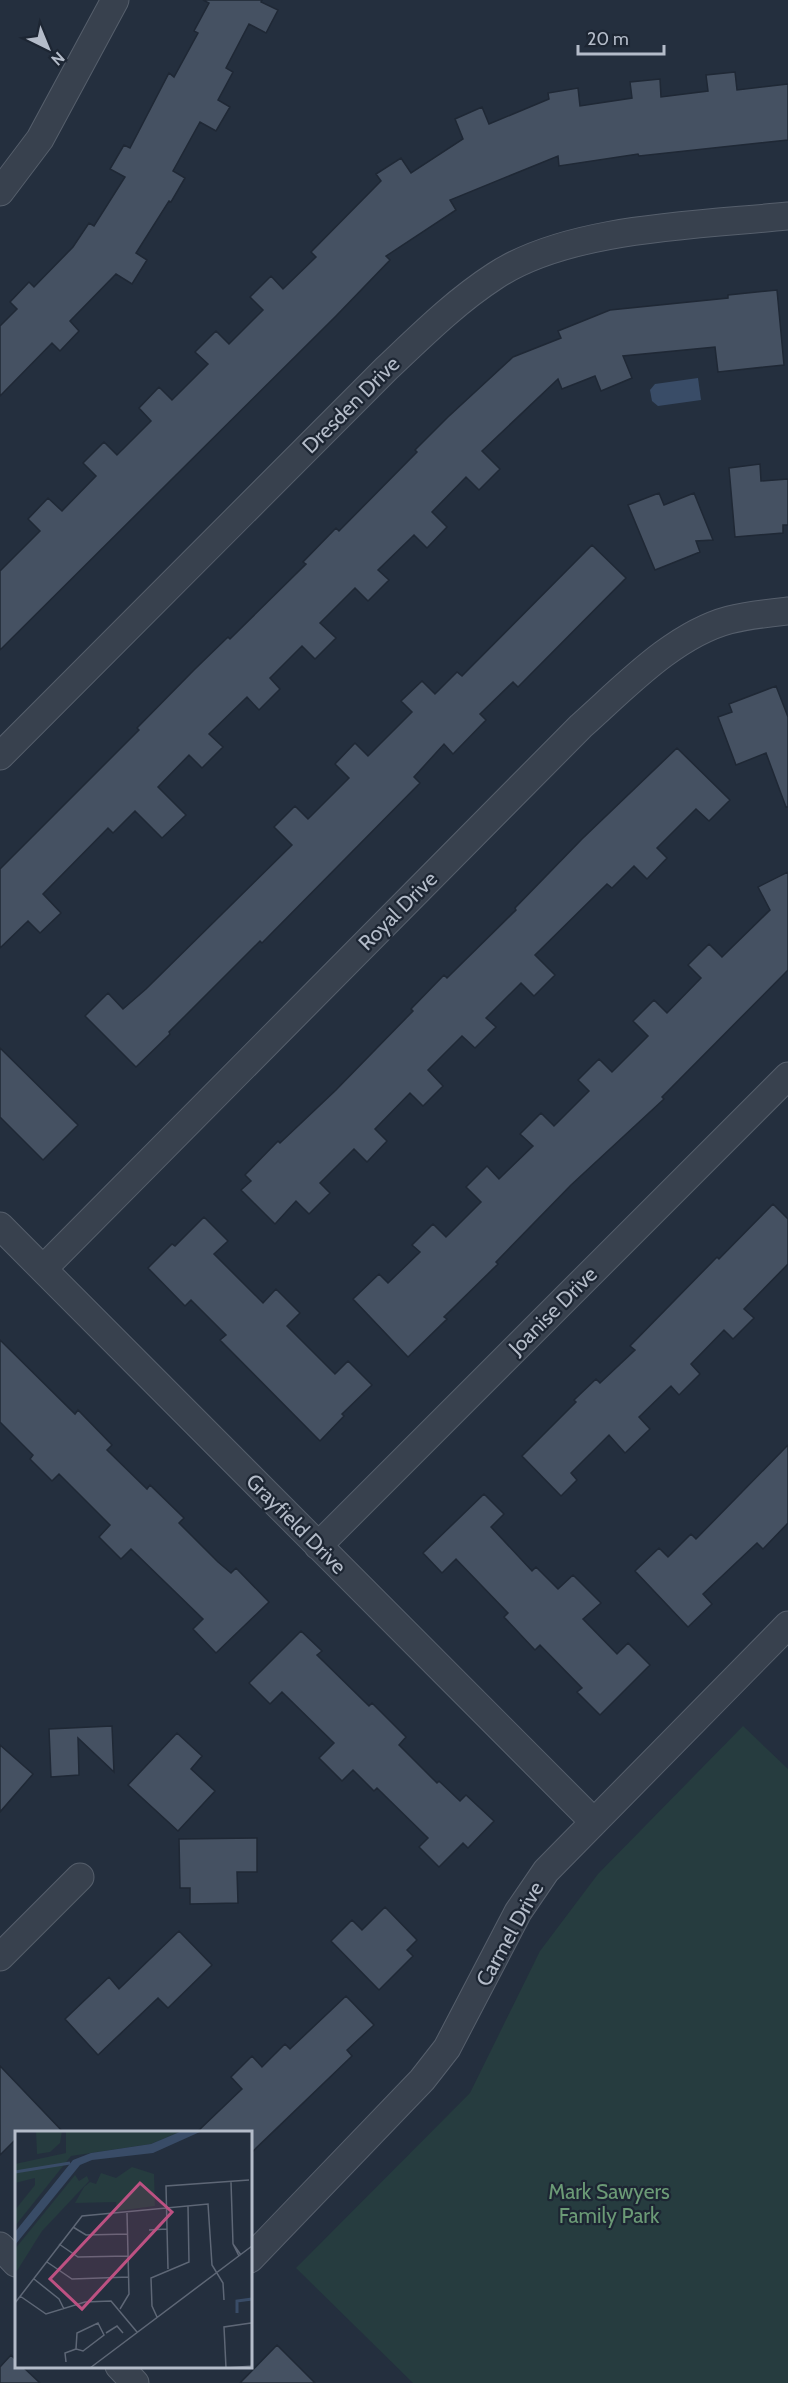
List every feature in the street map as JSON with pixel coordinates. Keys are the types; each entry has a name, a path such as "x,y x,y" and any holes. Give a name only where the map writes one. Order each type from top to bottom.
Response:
{"street":[{"path":"0,192 40,138 115,0"},
{"name":"Dresden Drive","path":"0,756 387,368 449,309 496,274 543,252 593,238 788,216"},
{"name":"Royal Drive","path":"43,1269 581,726 640,674 686,639 728,620 788,611"},
{"name":"Joanise Drive","path":"318,1546 788,1076"},
{"name":"Grayfield Drive","path":"0,1226 593,1821"},
{"name":"Carmel Drive","path":"252,2257 422,2080 452,2039 518,1912 546,1870 788,1625"},
{"path":"0,1957 80,1877"},
{"path":"0,2246 15,2262"}],"green space":[{"name":"Mark Sawyers Family Park","path":"743,1726 788,1769 788,2383 413,2383 296,2268 470,2093 540,1951 598,1874"}],"water":[{"path":"698,378 701,400 658,406 652,401 650,390 655,384"}],"building":[{"path":"203,0 262,0 261,2 278,10 266,33 249,24 226,68 233,72 218,100 230,107 216,131 200,122 173,171 185,178 136,253 147,260 132,284 116,274 70,321 79,331 60,351 52,343 0,396 0,326 17,309 10,302 29,282 34,287 73,247 89,223 94,226 125,177 110,169 124,145 130,148 169,73 174,77 198,33 194,31 209,3"},
{"path":"735,72 737,90 788,84 788,140 639,156 638,154 559,166 558,156 450,200 456,210 386,256 390,260 336,316 0,650 0,571 40,531 28,519 48,498 62,511 96,476 83,463 104,442 117,455 151,421 139,408 159,387 172,400 208,364 195,352 216,331 229,344 263,310 250,297 271,276 283,289 316,257 311,252 381,181 376,174 401,158 411,173 463,139 455,119 482,107 489,124 549,99 548,93 578,88 580,106 632,98 630,82 660,79 661,97 708,91 706,75"},
{"path":"777,290 784,365 718,372 715,347 623,356 632,378 601,391 595,376 562,389 558,379 482,451 500,469 479,490 466,477 432,512 447,527 427,548 414,535 378,570 389,580 368,601 355,588 320,623 336,638 315,659 302,646 270,678 280,689 259,710 247,697 209,734 223,747 202,768 189,755 158,787 186,815 162,838 135,811 113,833 108,828 43,894 61,913 40,933 28,921 0,948 0,869 139,730 137,728 194,670 228,637 230,639 306,564 303,562 336,528 339,531 448,417 513,357 561,338 558,331 610,310 728,298 728,295"},
{"path":"760,464 761,481 788,479 788,525 783,525 783,533 735,537 729,468"},
{"path":"659,493 664,505 694,493 713,540 696,541 700,552 655,570 628,505"},
{"path":"592,545 626,578 518,687 513,682 480,714 486,720 453,754 444,744 414,777 420,783 136,1067 85,1016 108,993 123,1009 146,989 292,845 274,827 295,806 308,819 349,778 335,764 355,743 368,756 412,712 401,701 422,681 435,694 457,672 462,676"},
{"path":"776,686 788,717 788,807 786,807 766,753 736,765 718,717 732,712 729,704"},
{"path":"677,748 730,800 709,821 696,809 657,848 667,858 647,879 634,866 612,888 607,884 535,955 555,975 534,996 521,983 486,1018 496,1027 475,1048 462,1036 428,1070 443,1086 423,1106 410,1093 375,1129 387,1141 367,1162 354,1149 320,1183 330,1193 309,1214 296,1201 275,1224 241,1190 251,1181 245,1175 278,1141 280,1143 336,1090 413,1011 411,1009 444,975 447,978 516,910 515,908 582,839"},
{"path":"788,872 788,970 662,1097 664,1099 571,1185 496,1262 498,1264 444,1317 447,1319 408,1357 353,1299 379,1274 388,1283 420,1252 412,1245 433,1224 446,1237 481,1202 466,1187 487,1166 499,1179 533,1146 520,1134 541,1113 554,1126 589,1091 578,1080 599,1059 612,1072 648,1036 633,1021 654,1000 667,1013 701,978 688,965 709,944 722,957 770,910 758,887"},
{"path":"0,1048 78,1125 43,1160 0,1117"},
{"path":"773,1204 788,1219 788,1264 744,1309 754,1318 733,1339 724,1330 691,1364 700,1374 679,1395 671,1386 639,1417 650,1429 625,1453 609,1435 571,1473 577,1480 561,1496 522,1456 596,1379 600,1383 635,1350 630,1346 717,1257 719,1259"},
{"path":"204,1217 228,1241 214,1254 263,1303 276,1289 300,1313 287,1326 335,1374 348,1361 372,1385 342,1414 344,1416 320,1441 220,1340 226,1335 191,1300 185,1306 148,1268 172,1244 175,1246"},
{"path":"0,1340 75,1414 78,1410 112,1445 107,1450 147,1489 150,1485 184,1518 179,1523 218,1562 231,1573 236,1568 269,1602 216,1653 193,1629 203,1619 131,1549 121,1559 99,1537 110,1525 59,1474 52,1481 30,1459 33,1455 0,1422"},
{"path":"788,1445 788,1523 763,1549 757,1543 703,1594 712,1604 688,1627 635,1571 659,1548 668,1557 691,1534 696,1539"},
{"path":"484,1494 504,1514 491,1527 532,1571 536,1567 558,1589 573,1575 601,1603 583,1619 617,1654 628,1643 650,1665 600,1715 577,1692 582,1688 540,1645 535,1650 504,1617 508,1613 456,1559 442,1573 423,1553"},
{"path":"301,1631 322,1651 317,1655 369,1706 372,1703 406,1737 399,1745 437,1783 439,1781 460,1801 466,1795 494,1821 468,1848 463,1843 439,1867 419,1847 428,1838 377,1788 374,1791 353,1770 342,1781 319,1758 334,1743 282,1692 270,1704 249,1683"},
{"path":"112,1726 114,1772 78,1738 79,1775 51,1777 49,1729"},
{"path":"177,1733 202,1756 191,1769 215,1791 178,1831 128,1785"},
{"path":"0,1745 33,1774 0,1812"},
{"path":"257,1838 257,1872 237,1872 238,1903 190,1904 190,1888 180,1888 179,1839"},
{"path":"385,1907 417,1940 407,1950 413,1956 379,1990 331,1941 352,1920 362,1930"},
{"path":"179,1931 212,1965 168,2008 158,1998 98,2055 65,2019 109,1977 119,1989"},
{"path":"346,1996 374,2025 347,2050 352,2056 252,2152 252,2131 198,2131 242,2089 231,2077 252,2056 262,2067 285,2044 290,2049"},
{"path":"0,2066 62,2131 15,2131 15,2140 0,2155"},
{"path":"277,2345 315,2383 240,2383"},
{"path":"11,2355 15,2359 15,2368 24,2368 40,2383 0,2383 0,2367"}]}
